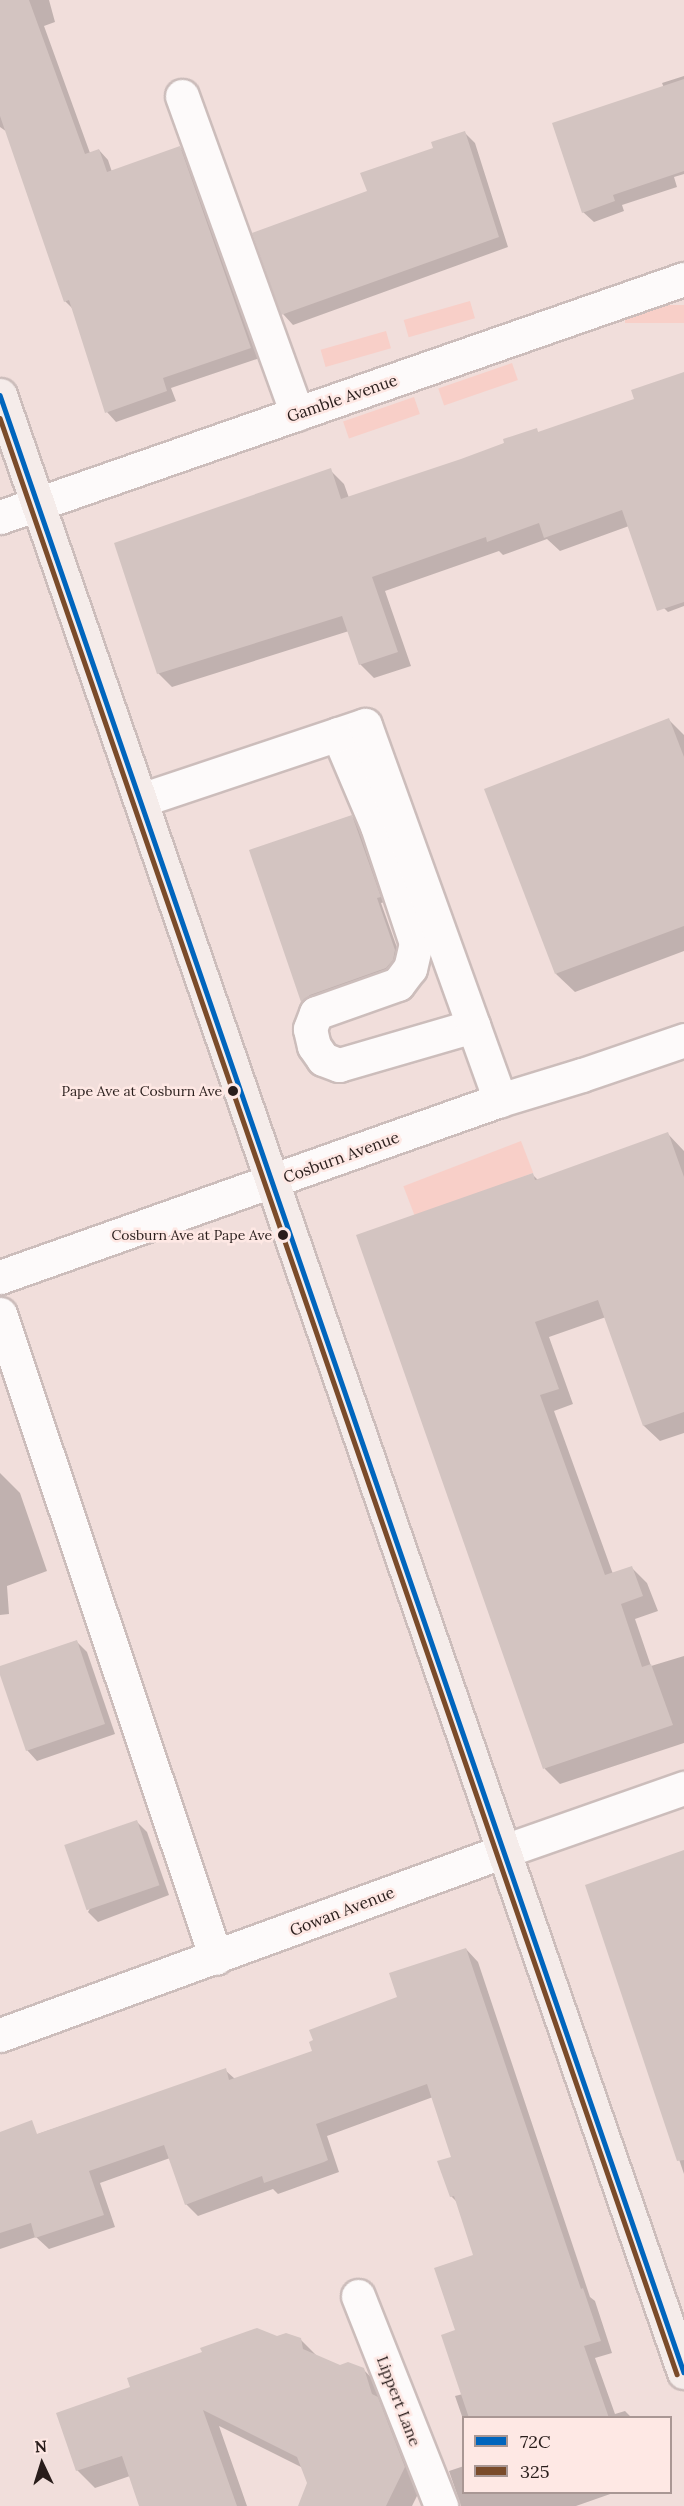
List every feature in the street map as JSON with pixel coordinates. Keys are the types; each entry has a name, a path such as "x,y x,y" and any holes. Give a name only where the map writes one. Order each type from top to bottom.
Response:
{"main road":[{"path":"0,395 684,2372"}],"street":[{"path":"182,96 297,414"},
{"name":"Gamble Avenue","path":"0,517 684,279"},
{"path":"141,800 365,725 500,1100"},
{"path":"339,734 377,826 416,943 410,968 398,984 315,1013 310,1029 314,1046 323,1059 339,1065 472,1026"},
{"name":"Cosburn Avenue","path":"0,1277 500,1100 582,1076 684,1040"},
{"path":"0,1314 216,1958"},
{"name":"Gowan Avenue","path":"0,2035 504,1851 684,1788"},
{"name":"Lippert Lane","path":"358,2296 441,2506"}],"shaded area":[{"path":"470,301 475,318 409,337 404,320"},
{"path":"625,305 684,305 684,323 625,323"},
{"path":"386,331 391,348 326,367 321,350"},
{"path":"512,363 518,380 444,405 438,388"},
{"path":"414,397 420,414 349,438 343,421"},
{"path":"521,1141 533,1173 416,1218 403,1186"}],"building":[{"path":"0,0 29,0 85,154 99,149 107,172 180,146 251,348 163,378 167,391 105,413 69,300 64,302 0,116"},
{"path":"684,79 684,171 613,195 615,201 582,213 552,123"},
{"path":"465,131 499,237 281,315 252,233 367,191 360,173 433,148 431,142"},
{"path":"684,372 684,602 657,611 622,510 544,538 539,523 487,542 486,537 372,577 398,652 359,665 342,616 157,674 114,543 331,468 341,499 461,459 504,443 503,439 537,428 538,432 634,399 631,390"},
{"path":"669,718 684,757 684,926 555,974 484,789"},
{"path":"352,815 381,897 377,898 395,950 393,960 386,968 310,995 301,1002 249,850"},
{"path":"668,1132 684,1177 684,1412 643,1426 598,1300 535,1322 559,1389 540,1395 605,1575 632,1566 643,1596 621,1604 642,1667 651,1664 673,1725 543,1769 356,1235 533,1173 535,1180"},
{"path":"77,1640 105,1724 26,1751 0,1675 0,1666"},
{"path":"137,1820 159,1885 87,1910 64,1845"},
{"path":"684,1850 684,2160 677,2161 585,1885"},
{"path":"466,1948 581,2289 583,2288 601,2341 584,2346 608,2416 468,2416 441,2335 455,2330 434,2268 473,2255 454,2196 450,2197 437,2161 451,2157 427,2084 316,2124 328,2160 264,2183 262,2176 185,2205 164,2145 89,2171 104,2215 35,2238 31,2223 0,2233 0,2132 32,2120 37,2134 226,2068 229,2080 312,2051 309,2042 313,2040 309,2030 397,1997 389,1973"},
{"path":"257,2328 277,2336 286,2333 301,2338 303,2349 340,2365 348,2362 364,2368 372,2394 378,2397 405,2467 386,2506 298,2506 307,2483 297,2457 203,2410 237,2506 139,2506 122,2456 76,2471 56,2413 130,2387 127,2378 202,2352 200,2348"}],"transit line":[{"name":"72C","path":"0,395 684,2372"},
{"name":"325","path":"0,418 677,2374"}],"place":[{"name":"Pape Ave at Cosburn Ave","path":"233,1091"},
{"name":"Cosburn Ave at Pape Ave","path":"283,1235"}]}
